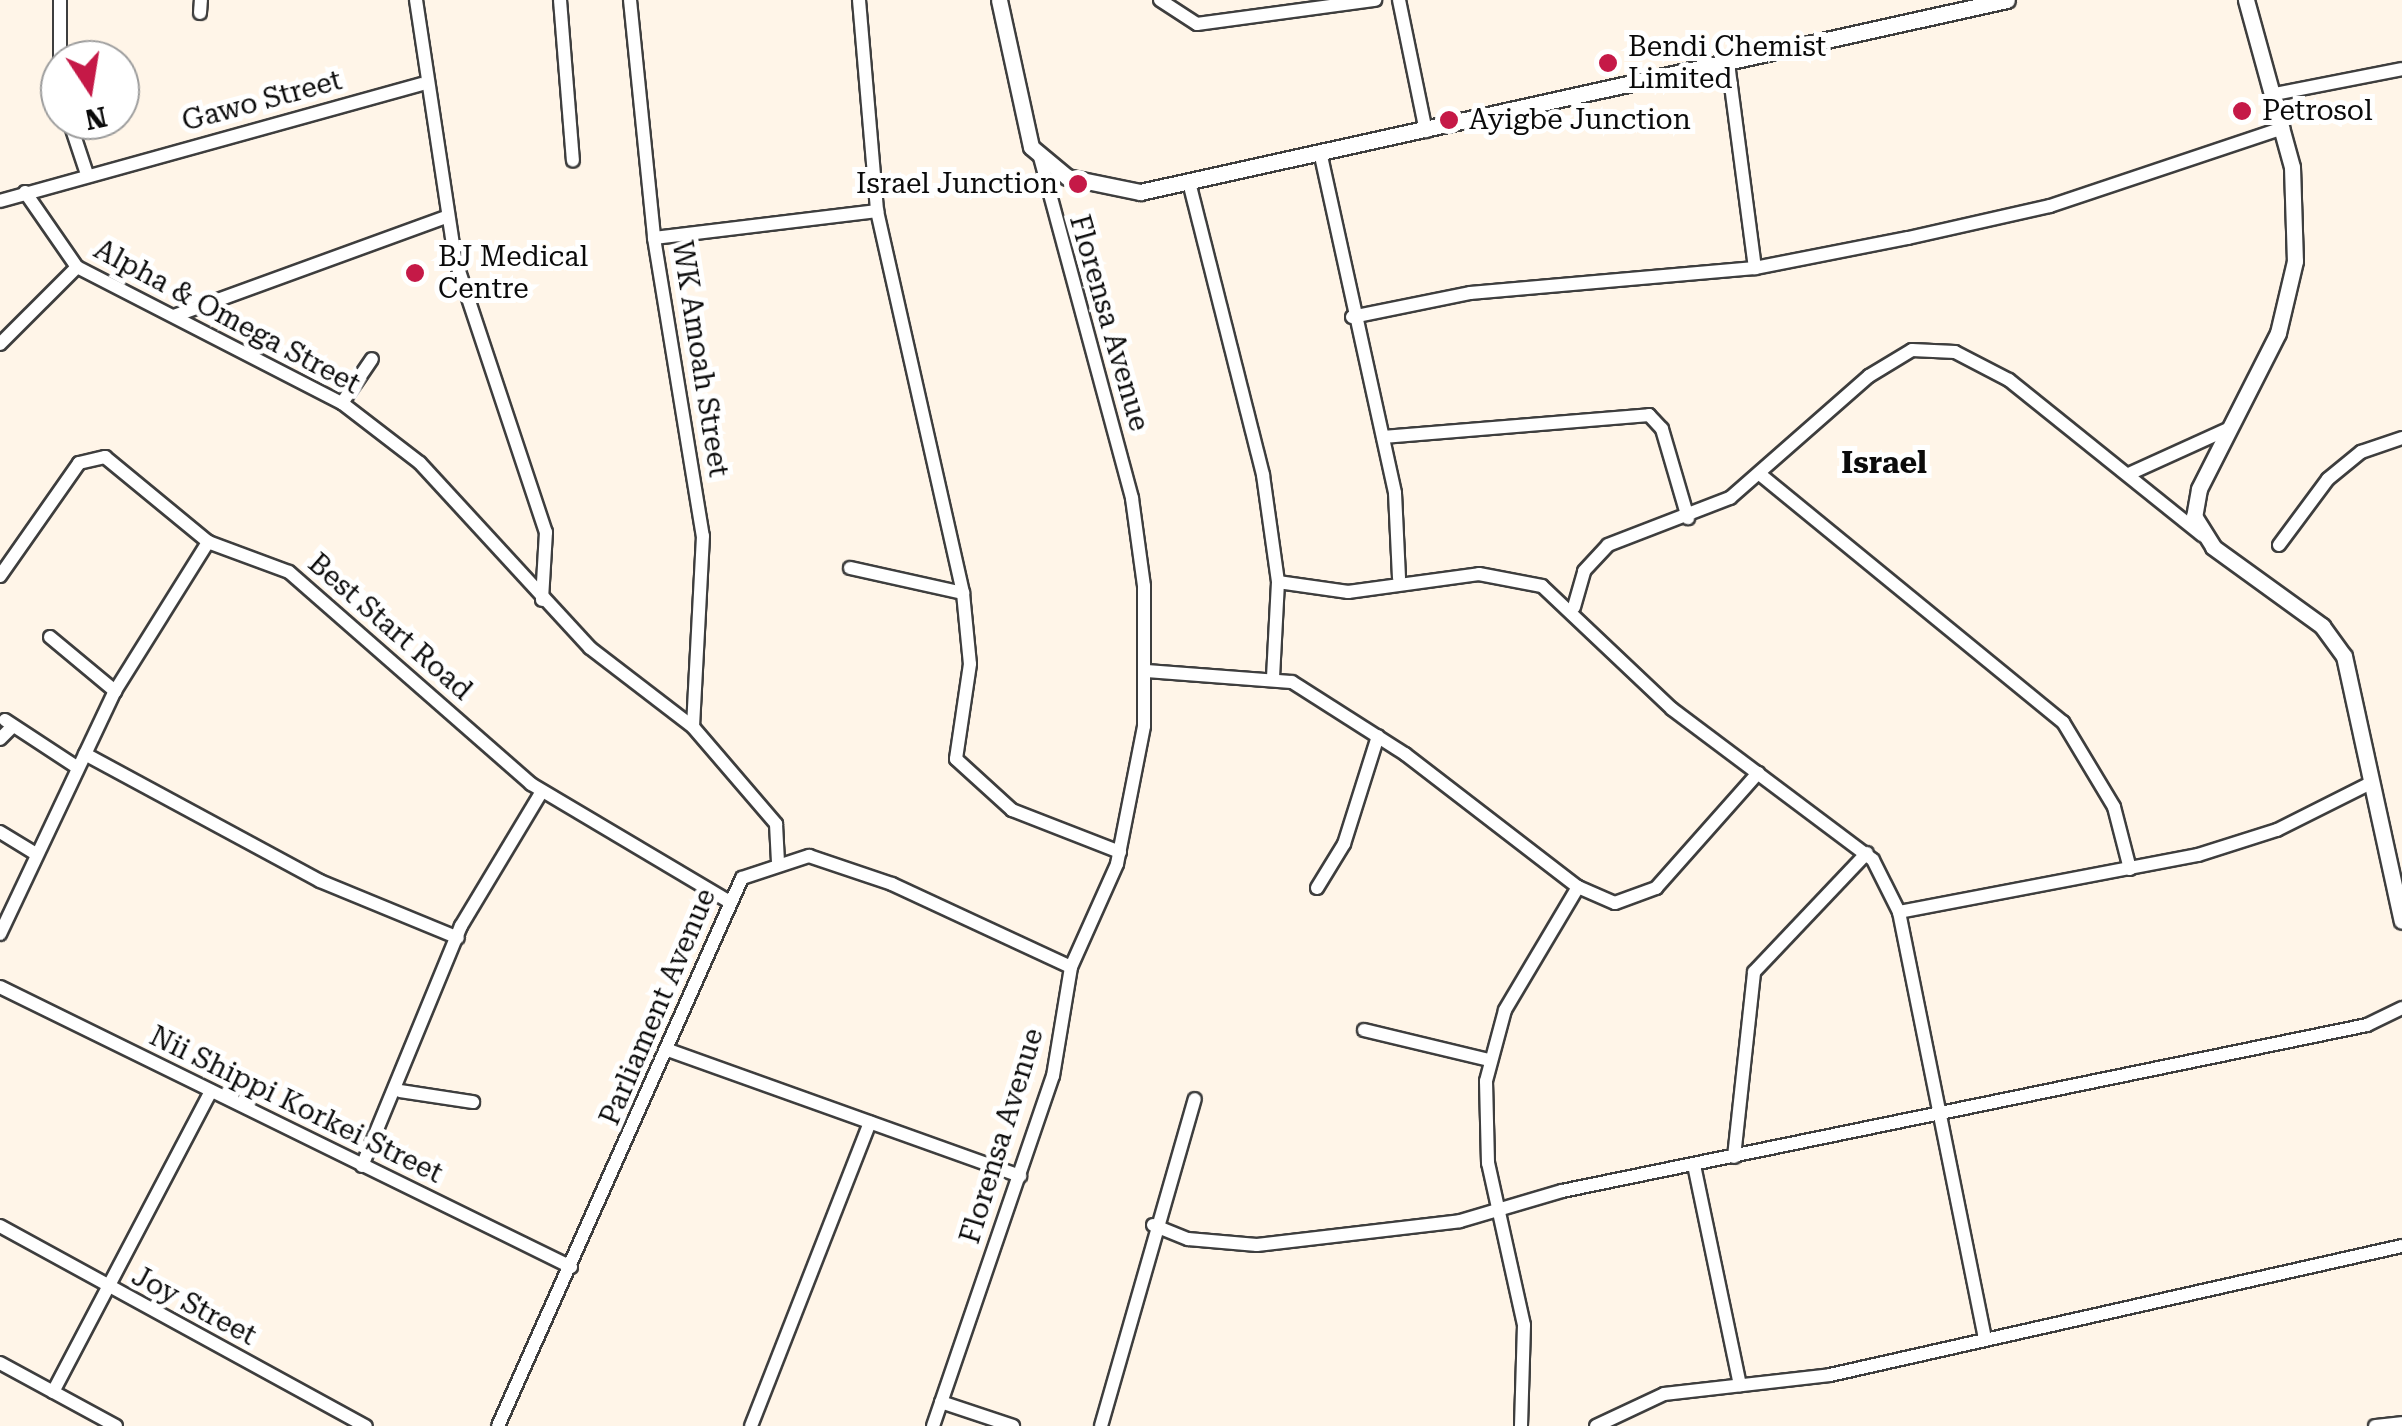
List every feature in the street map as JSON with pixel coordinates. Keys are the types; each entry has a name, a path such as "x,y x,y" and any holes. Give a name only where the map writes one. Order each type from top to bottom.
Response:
{"street":[{"path":"60,0 60,40"},
{"path":"416,0 422,84 446,218 530,462 546,532 542,600"},
{"path":"560,0 572,160"},
{"name":"WK Amoah Street","path":"630,0 654,238 703,536 693,726"},
{"path":"859,0 877,212 963,593 970,664 960,770 1012,810 1120,852"},
{"path":"1000,0 1026,136 1040,158 1115,189 1190,186 2008,0"},
{"path":"1160,0 1197,24 1375,0"},
{"path":"1398,0 1426,131"},
{"path":"2204,537 2194,505 2289,297 2295,218 2283,128 2246,0"},
{"path":"1728,63 1755,268"},
{"path":"2276,94 2402,69"},
{"name":"Gawo Street","path":"0,201 86,174 422,84"},
{"path":"1352,317 1470,293 1755,268 2050,206 2283,128"},
{"path":"76,140 86,174"},
{"path":"1321,156 1352,317 1383,436 1399,578"},
{"name":"Florensa Avenue","path":"933,1426 1053,1076 1071,968 1120,852 1140,774 1146,671 1132,498 1040,158"},
{"path":"1190,186 1254,424 1278,582 1273,676"},
{"name":"Alpha & Omega Street","path":"25,192 77,267 342,403 462,501 542,600 693,726 776,824 778,861"},
{"path":"654,238 877,212"},
{"path":"174,316 446,218"},
{"path":"0,344 77,267"},
{"path":"1574,607 1584,571 1608,545 1688,518 1762,476 1880,367 1932,349 2009,380 2131,473 2204,537 2334,640 2355,686 2371,783 2402,921"},
{"path":"342,403 372,359"},
{"path":"1383,436 1649,415 1662,430 1688,518"},
{"path":"2131,473 2230,428"},
{"path":"2279,544 2328,479 2361,452 2402,438"},
{"name":"Best Start Road","path":"0,576 93,455 208,542 289,572 542,790 730,902"},
{"path":"1762,476 2063,722 2114,808 2130,869"},
{"path":"0,934 115,691 208,542"},
{"path":"850,568 963,593"},
{"path":"1278,582 1348,592 1399,578 1517,578 1574,607 1645,686 1867,854 1899,912 1944,1115 1985,1338"},
{"path":"50,637 115,691"},
{"path":"1146,671 1273,676 1378,736 1578,887 1615,903 1646,896 1758,773"},
{"path":"0,739 9,723 78,768"},
{"path":"1317,888 1344,844 1378,736"},
{"path":"85,754 320,881 458,938"},
{"path":"1899,912 2130,869 2250,839 2371,783"},
{"path":"362,1166 400,1091 458,938 542,790"},
{"path":"0,832 36,854"},
{"path":"1734,1157 1754,972 1867,854"},
{"path":"778,861 809,856 892,884 1071,968"},
{"name":"Parliament Avenue","path":"498,1426 671,1050 730,902 742,878 778,861"},
{"path":"1521,1426 1524,1325 1498,1211 1484,1126 1488,1060 1505,1010 1578,887"},
{"name":"Nii Shippi Korkei Street","path":"0,988 571,1268"},
{"path":"1152,1225 1188,1239 1257,1245 1498,1211 1694,1165 2367,1025 2402,1008"},
{"path":"1364,1030 1488,1060"},
{"path":"671,1050 1020,1176"},
{"path":"53,1392 212,1091"},
{"path":"400,1091 472,1102"},
{"path":"1101,1426 1152,1225 1195,1099"},
{"path":"751,1426 870,1122"},
{"path":"1694,1165 1740,1385"},
{"name":"Joy Street","path":"0,1226 366,1426"},
{"path":"1596,1426 1664,1394 1830,1375 2402,1246"},
{"path":"0,1363 116,1426"},
{"path":"941,1402 1013,1426"},
{"path":"2375,1426 2402,1422"}],"place":[{"name":"Bendi Chemist Limited","path":"1608,63"},
{"name":"Petrosol","path":"2242,111"},
{"name":"Ayigbe Junction","path":"1449,120"},
{"name":"Israel Junction","path":"1078,184"},
{"name":"BJ Medical Centre","path":"415,273"}],"district":[{"name":"Israel","path":"1884,463"}]}
